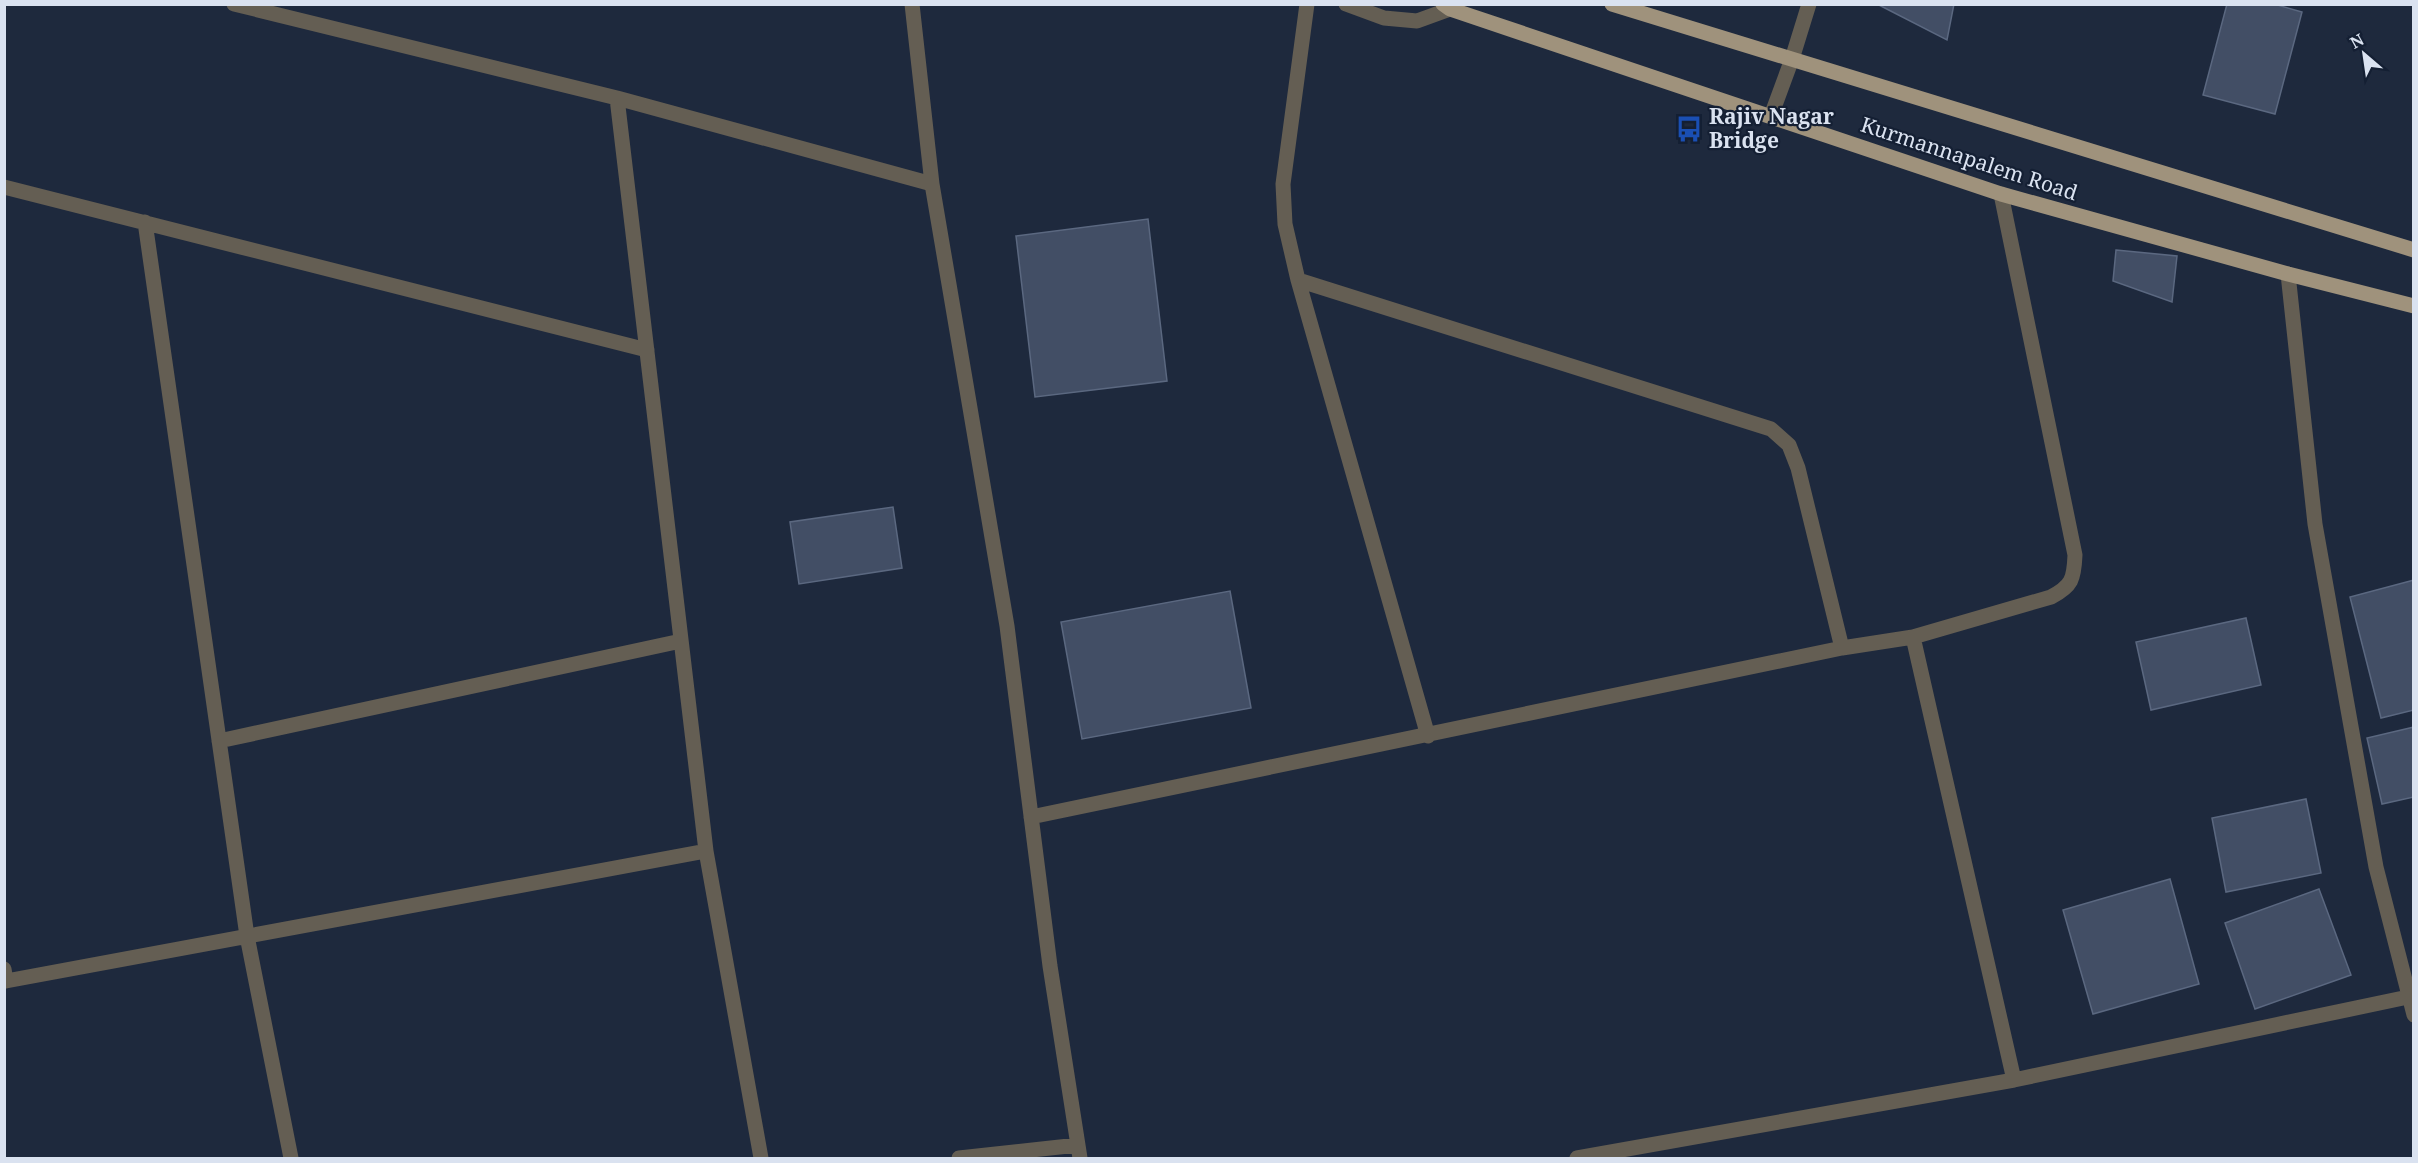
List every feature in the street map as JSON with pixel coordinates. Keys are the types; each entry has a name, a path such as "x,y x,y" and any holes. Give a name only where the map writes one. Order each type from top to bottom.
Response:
{"main road":[{"name":"Kurmannapalem Road","path":"1612,4 2414,250"},
{"name":"Kurmannapalem Road","path":"1448,6 2001,194 2288,274 2414,306"}],"street":[{"path":"234,4 617,98 932,184"},
{"path":"912,4 932,184 1007,626 1050,966 1079,1152 959,1158"},
{"path":"1307,4 1283,184 1285,224 1298,280 1428,736"},
{"path":"1346,4 1384,18 1417,21 1448,6"},
{"path":"1771,116 1809,4"},
{"path":"617,98 706,851 761,1158"},
{"path":"4,186 647,350"},
{"path":"1031,817 1842,648 1913,637 2051,597 2067,589 2074,573 2074,555 2001,194"},
{"path":"145,222 246,936 291,1158"},
{"path":"2288,274 2315,524 2376,867 2414,1015"},
{"path":"1298,280 1771,429 1789,445 1798,468 1842,648"},
{"path":"1913,637 2014,1080"},
{"path":"219,741 681,641"},
{"path":"4,969 6,981 706,851"},
{"path":"1576,1158 2014,1080 2408,997"}],"building":[{"path":"1877,4 1954,4 1947,40"},
{"path":"2227,4 2274,4 2302,12 2275,114 2203,95"},
{"path":"1148,219 1167,381 1035,397 1016,236"},
{"path":"2116,250 2177,256 2172,302 2113,281"},
{"path":"893,507 902,568 799,584 790,522"},
{"path":"2414,580 2414,710 2381,718 2350,597"},
{"path":"1230,591 1251,708 1082,739 1061,622"},
{"path":"2246,618 2261,685 2151,710 2136,642"},
{"path":"2414,727 2414,797 2382,804 2367,738"},
{"path":"2306,799 2321,873 2226,892 2212,818"},
{"path":"2170,879 2199,984 2093,1014 2063,910"},
{"path":"2319,889 2351,975 2255,1009 2225,923"}],"place":[{"name":"Rajiv Nagar Bridge","path":"1689,129"}]}
